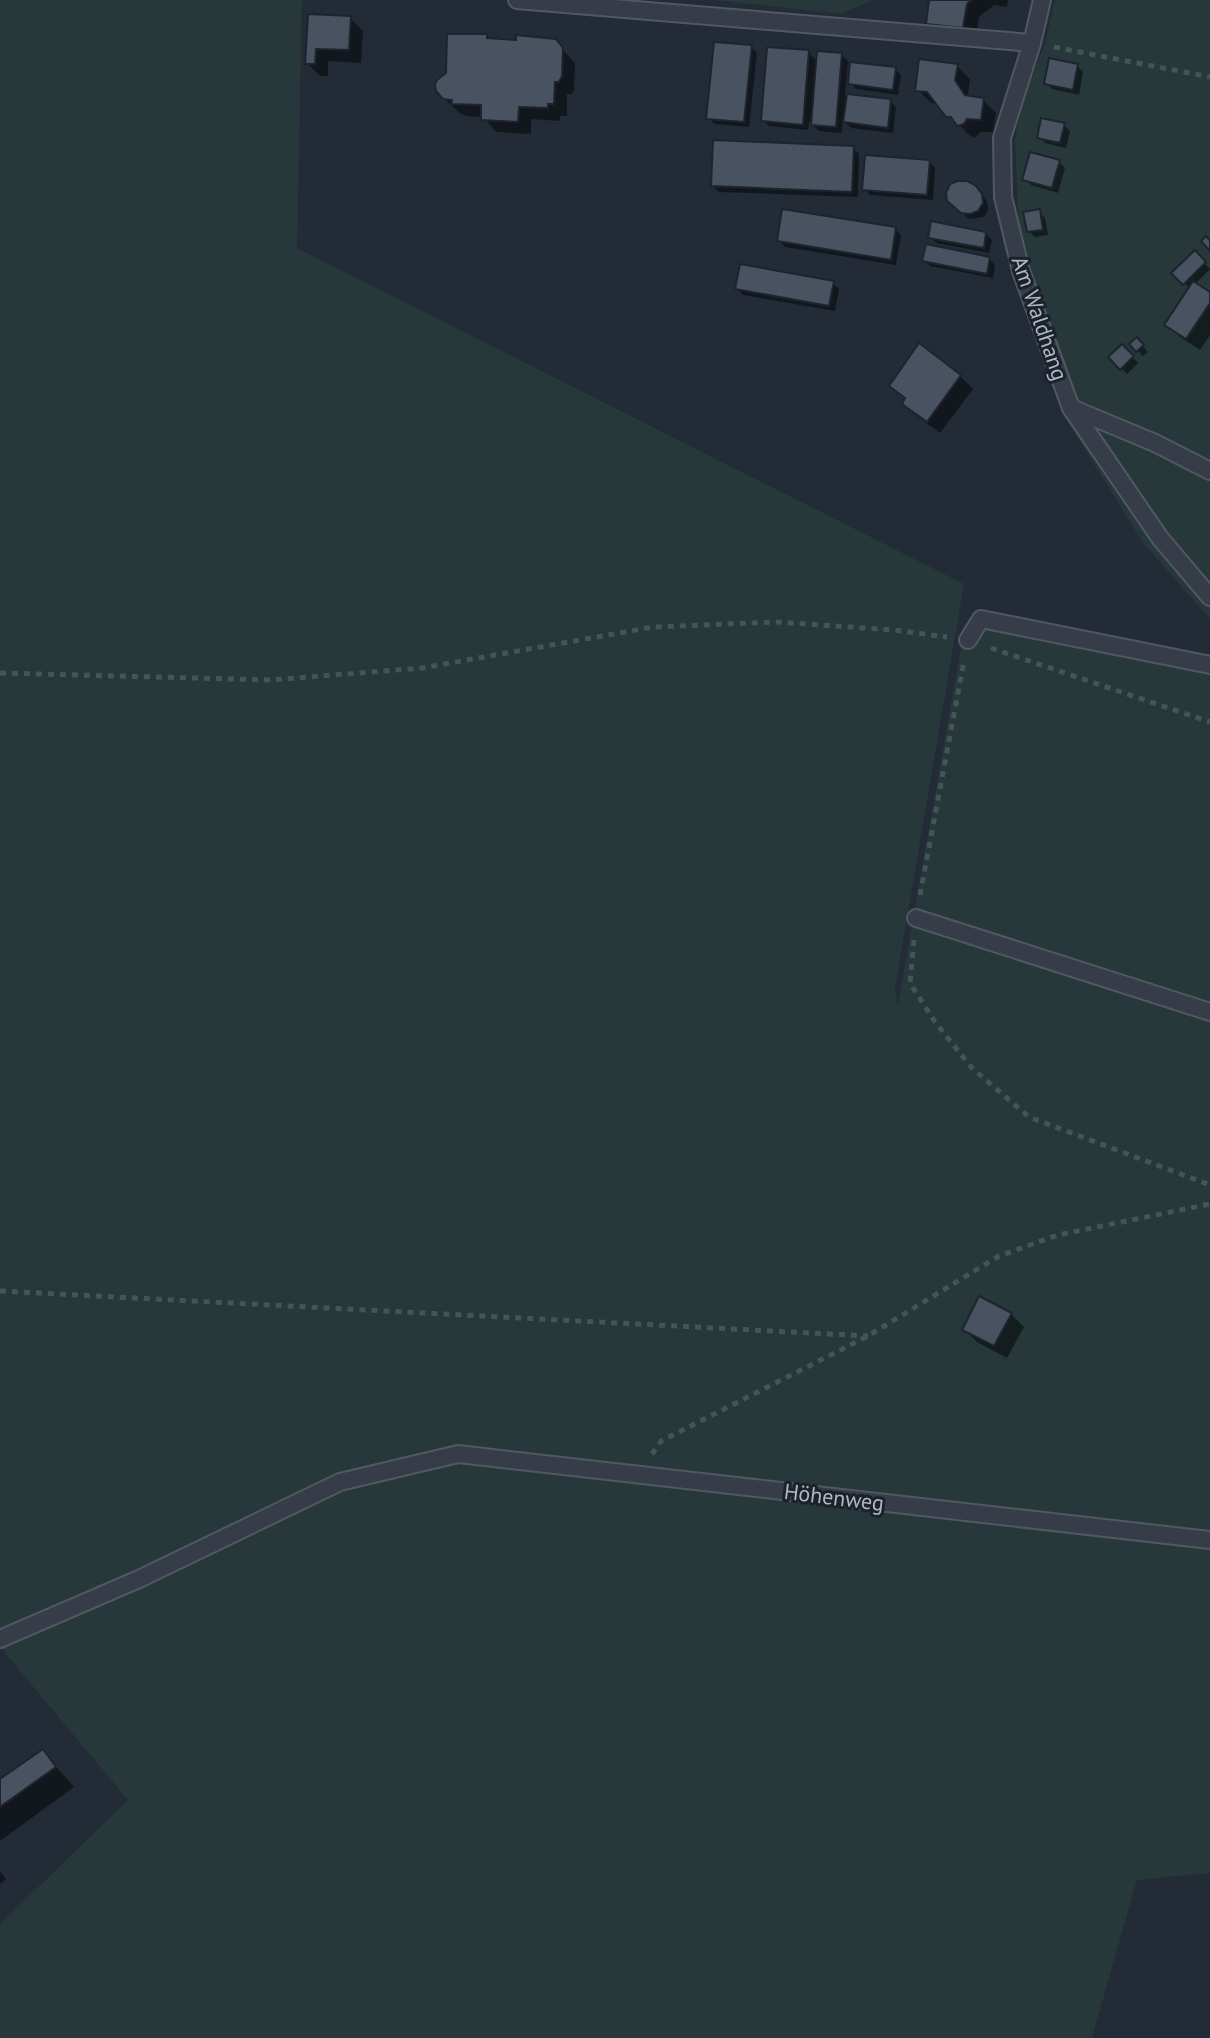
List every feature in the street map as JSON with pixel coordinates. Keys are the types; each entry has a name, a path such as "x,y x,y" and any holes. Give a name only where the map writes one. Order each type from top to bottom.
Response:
{"lane":[{"path":"517,0 1032,43"},
{"name":"Am Waldhang","path":"1042,0 1002,138 1003,197 1021,271 1071,408 1160,538 1210,597"},
{"path":"1071,408 1155,443 1210,471"},
{"path":"968,640 981,619 1210,665"},
{"path":"916,918 1210,1012"},
{"name":"Höhenweg","path":"0,1639 139,1579 340,1482 458,1454 1210,1540"}],"path":[{"path":"1032,43 1210,77"},
{"path":"0,673 271,680 422,668 653,627 777,622 894,630 968,640 1210,722"},
{"path":"637,1474 661,1441 868,1336 999,1256 1058,1235 1210,1204"},
{"path":"0,1291 868,1336"}],"shaded area":[{"path":"0,0 302,0 297,248 964,584 895,988 898,1005 965,625 1210,675 1210,1873 1137,1880 1092,2038 0,2038 0,1924 128,1800 0,1647"},
{"path":"714,0 872,0 841,14"},
{"path":"1055,0 1210,0 1210,619 1143,543 1071,427 1021,273 1015,141 1021,104 1045,44"}],"building":[{"path":"929,0 972,0 967,4 963,28 926,24"},
{"path":"308,14 351,16 349,50 316,49 315,64 305,64"},
{"path":"447,34 487,34 487,38 516,40 516,35 556,39 563,48 562,76 559,82 555,82 554,104 548,104 548,108 519,107 518,122 481,120 481,105 451,104 452,100 443,99 435,85 446,73"},
{"path":"714,42 752,45 744,122 706,119"},
{"path":"767,47 809,50 803,125 761,121"},
{"path":"817,51 842,53 836,127 811,125"},
{"path":"1049,58 1078,64 1073,90 1044,84"},
{"path":"919,59 958,64 955,80 965,95 984,98 981,120 967,119 957,126 927,92 915,91"},
{"path":"850,62 896,67 893,90 848,84"},
{"path":"847,94 891,99 888,128 843,122"},
{"path":"1041,118 1065,123 1060,143 1037,138"},
{"path":"713,140 854,146 852,192 711,186"},
{"path":"1030,152 1060,160 1052,188 1022,180"},
{"path":"865,155 930,160 927,195 862,190"},
{"path":"967,181 982,194 983,203 978,211 961,213 947,201 950,184"},
{"path":"782,209 896,227 891,260 777,241"},
{"path":"1040,209 1043,230 1027,232 1023,212"},
{"path":"931,221 986,232 984,248 928,238"},
{"path":"1206,236 1210,241 1210,251 1201,241"},
{"path":"926,244 990,257 987,274 922,261"},
{"path":"1195,250 1206,262 1183,285 1171,273"},
{"path":"740,264 834,281 829,306 735,289"},
{"path":"1193,281 1210,292 1210,303 1186,339 1164,325"},
{"path":"1137,337 1144,345 1136,352 1129,344"},
{"path":"919,343 961,375 927,422 902,404 905,398 889,386"},
{"path":"1122,344 1134,356 1120,370 1108,357"},
{"path":"979,1296 1012,1313 994,1346 962,1330"},
{"path":"43,1749 56,1767 0,1807 0,1779"}]}
